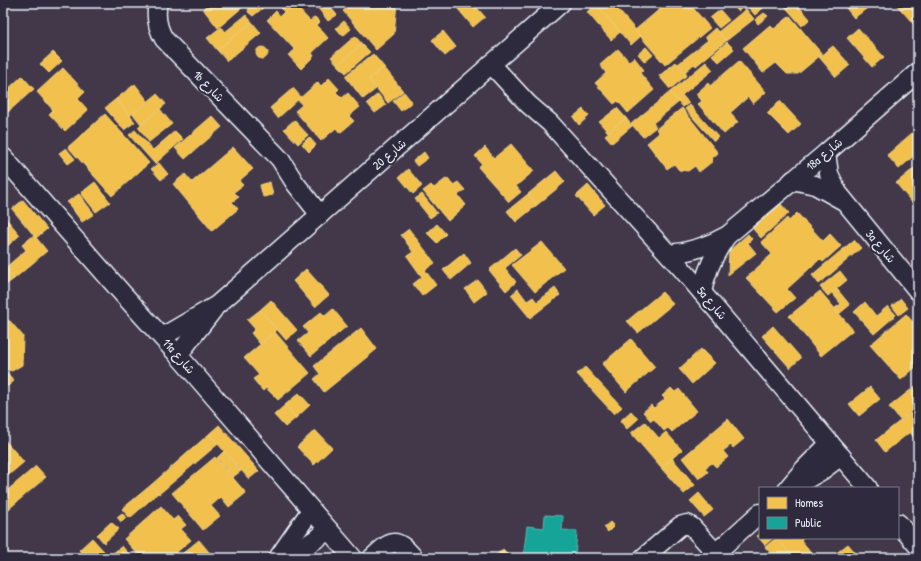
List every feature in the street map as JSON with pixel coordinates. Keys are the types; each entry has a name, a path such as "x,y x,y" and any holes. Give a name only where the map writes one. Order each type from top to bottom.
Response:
{"street":[{"name":"1b شارع","path":"158,3 157,21 164,39 280,159 302,176 324,211"},
{"name":"شارع 20","path":"162,337 217,304 561,3"},
{"name":"5a شارع","path":"496,60 534,98 550,123 669,254 867,487"},
{"name":"18a شارع","path":"669,254 694,250 728,235 826,153 918,72"},
{"name":"3a شارع","path":"826,153 829,174 838,193 918,291"},
{"name":"11a شارع","path":"3,157 178,355 353,558"},
{"name":"3a شارع","path":"793,180 815,186 844,201"},
{"name":"18a شارع","path":"702,292 708,267 717,250 728,235"},
{"name":"شارع 20","path":"178,355 205,322 217,304"},
{"path":"791,487 811,478 835,449"},
{"path":"278,558 311,510"},
{"path":"643,558 680,526 686,524 692,527 713,555 759,514"},
{"path":"899,524 918,546"},
{"path":"288,558 329,530"},
{"path":"372,558 387,545 392,543 402,545 414,558"}],"building: Homes":[{"path":"208,3 241,3 244,6 218,28 203,9"},
{"path":"250,3 269,3 253,16 248,12"},
{"path":"286,3 293,3 310,21 315,17 320,22 317,25 328,38 312,53 314,56 301,69 288,55 295,50 267,20 276,11 280,16 284,12 281,8"},
{"path":"314,3 327,3 337,15 328,21"},
{"path":"353,3 397,3 394,34 376,50 343,11"},
{"path":"453,3 473,3 485,17 473,27"},
{"path":"612,3 641,36 631,45 596,4"},
{"path":"667,3 689,3 710,28 665,65 635,30"},
{"path":"742,3 745,6 738,11 735,8"},
{"path":"750,3 769,3 755,15 747,6"},
{"path":"782,3 796,3 810,19 802,26"},
{"path":"842,3 874,3 854,18"},
{"path":"895,3 918,3 918,29"},
{"path":"596,4 620,32 611,40 587,12"},
{"path":"746,9 754,19 726,41 718,32"},
{"path":"720,10 729,20 719,28 710,18"},
{"path":"764,13 768,16 758,24 755,20"},
{"path":"246,15 252,22 217,50 207,38 221,27 225,32"},
{"path":"790,16 822,54 798,74 787,74 776,63 763,73 743,48 770,25 774,29"},
{"path":"344,21 351,29 343,36 336,28"},
{"path":"252,22 261,33 227,61 217,50"},
{"path":"715,28 726,41 696,66 694,64 685,72 678,64 708,40 705,37"},
{"path":"858,28 884,57 872,67 847,38"},
{"path":"443,31 456,47 445,56 432,40"},
{"path":"355,36 362,44 338,65 331,57"},
{"path":"727,42 734,49 719,62 712,55"},
{"path":"362,44 370,52 346,73 338,65"},
{"path":"833,46 850,65 836,77 819,57"},
{"path":"264,47 267,48 267,58 260,59 257,58 256,51 257,48"},
{"path":"646,47 653,55 645,62 638,54"},
{"path":"618,49 629,61 634,57 644,70 640,73 654,90 628,113 618,101 614,104 595,83 606,73 600,65"},
{"path":"53,52 62,61 49,73 40,64"},
{"path":"373,54 384,67 369,79 376,89 363,99 345,76"},
{"path":"739,61 766,92 753,104 748,97 730,113 738,122 724,134 698,104 702,101 696,94 708,83 710,86"},
{"path":"676,62 687,75 670,89 659,76"},
{"path":"706,62 713,70 682,95 689,103 683,107 670,92"},
{"path":"384,67 403,91 388,103 369,79"},
{"path":"63,68 85,92 78,99 88,110 65,131 49,114 53,110 37,92"},
{"path":"22,76 34,89 8,112 3,106 3,94"},
{"path":"329,78 339,89 336,92 342,98 348,93 360,107 349,116 354,121 340,133 336,128 321,141 295,111 302,105 298,100 318,82 321,86"},
{"path":"135,84 148,101 130,116 116,99"},
{"path":"293,88 301,97 278,118 270,108"},
{"path":"404,92 412,102 401,111 393,101"},
{"path":"670,92 679,102 653,123 656,127 643,137 631,124"},
{"path":"157,94 166,104 141,124 133,114"},
{"path":"378,94 386,105 375,113 367,103"},
{"path":"116,99 135,122 124,130 105,108"},
{"path":"780,101 801,124 789,135 767,113"},
{"path":"690,105 718,137 714,141 685,109"},
{"path":"617,108 626,118 608,132 599,122"},
{"path":"682,108 718,153 711,159 713,161 699,172 695,166 688,171 679,170 674,164 667,169 647,143 659,133 656,129"},
{"path":"160,109 172,124 149,142 138,127"},
{"path":"583,109 589,116 579,125 573,117"},
{"path":"105,114 149,163 112,196 68,147"},
{"path":"212,116 222,127 185,159 175,148"},
{"path":"626,118 632,126 612,143 605,135"},
{"path":"294,120 308,135 298,144 284,129"},
{"path":"135,130 153,150 175,131 183,139 155,164 129,135"},
{"path":"912,133 918,140 918,152 899,169 887,155"},
{"path":"309,137 316,145 309,152 302,144"},
{"path":"511,144 534,171 516,186 521,192 509,202 478,167 482,164 475,156 485,147 494,158"},
{"path":"233,147 253,169 239,181 243,185 234,192 239,197 232,202 238,209 212,231 173,184 185,174 192,182"},
{"path":"66,148 75,159 68,164 59,153"},
{"path":"424,152 428,158 417,166 413,161"},
{"path":"159,163 168,174 161,180 151,169"},
{"path":"918,165 918,210 896,183"},
{"path":"408,169 422,186 413,194 399,177"},
{"path":"556,171 565,182 537,205 528,194"},
{"path":"447,178 453,185 458,182 465,190 458,195 466,205 448,221 423,191 431,185 434,188"},
{"path":"95,182 110,202 96,212 81,193"},
{"path":"270,182 273,195 263,197 260,185"},
{"path":"588,185 605,205 593,215 576,196"},
{"path":"79,194 94,214 82,222 67,202"},
{"path":"422,194 437,213 430,218 415,199"},
{"path":"528,194 537,205 516,222 507,211"},
{"path":"23,200 47,229 36,238 12,209"},
{"path":"780,203 789,213 761,238 752,228"},
{"path":"797,213 823,241 830,234 841,246 823,262 820,259 787,289 795,298 778,312 746,278 772,254 761,242 787,218 789,221"},
{"path":"4,216 20,235 3,250 3,217"},
{"path":"437,224 446,234 437,243 427,233"},
{"path":"409,229 435,263 425,270 436,285 422,296 413,284 422,277 407,256 413,252 401,235"},
{"path":"748,234 752,239 748,243 756,253 728,275 729,251"},
{"path":"34,235 47,251 14,279 5,268 26,250 22,245"},
{"path":"854,240 861,248 819,284 812,275"},
{"path":"542,242 564,268 535,292 512,265"},
{"path":"515,248 521,255 505,268 516,282 506,291 489,270"},
{"path":"464,253 471,263 451,280 443,270"},
{"path":"5,268 14,279 3,287 3,269"},
{"path":"306,269 329,295 315,307 293,281"},
{"path":"840,271 847,280 828,296 820,287"},
{"path":"478,280 487,292 474,302 465,289"},
{"path":"555,288 560,295 530,318 511,295 518,289 527,301 533,297 537,302"},
{"path":"837,289 850,305 839,314 835,308 841,304 832,293"},
{"path":"820,291 853,330 821,356 789,316"},
{"path":"662,292 673,304 638,333 627,321"},
{"path":"901,299 908,308 899,315 892,306"},
{"path":"271,300 297,330 286,340 260,310"},
{"path":"865,302 876,316 888,306 896,315 874,334 854,312"},
{"path":"333,309 347,326 311,356 298,341 308,333 303,327 321,312 325,316"},
{"path":"260,310 276,329 275,332 260,344 251,333 255,329 247,320"},
{"path":"906,314 918,328 918,365 901,380 870,345"},
{"path":"3,320 10,321 23,336 22,365 12,371 3,368"},
{"path":"773,326 801,358 790,368 762,336"},
{"path":"361,328 377,349 324,392 314,379 320,374 314,366"},
{"path":"275,332 310,373 278,400 266,388 263,391 253,379 259,375 244,358"},
{"path":"631,339 655,367 626,392 602,364"},
{"path":"701,349 715,363 692,384 679,369"},
{"path":"585,367 622,407 614,414 577,374"},
{"path":"6,371 14,381 3,390 3,373"},
{"path":"918,384 918,406 900,420 889,407"},
{"path":"870,387 880,399 859,416 849,404"},
{"path":"671,388 675,392 679,389 697,411 672,432 668,428 664,431 654,419 651,421 643,412 651,405 654,408 665,399 662,396"},
{"path":"299,393 310,405 296,418 285,405"},
{"path":"285,405 296,418 285,427 274,415"},
{"path":"631,411 638,419 627,429 620,421"},
{"path":"910,413 918,423 918,434 914,438 910,432 885,452 876,440"},
{"path":"728,419 744,439 733,448 731,445 723,451 728,457 716,467 712,463 705,468 708,472 699,479 682,458"},
{"path":"645,422 659,438 666,432 682,450 661,468 631,433"},
{"path":"219,425 259,471 249,479 209,434"},
{"path":"315,430 332,448 314,465 297,447"},
{"path":"209,434 218,444 159,494 151,485"},
{"path":"3,438 24,462 3,480"},
{"path":"224,451 241,471 233,477 217,458"},
{"path":"215,457 246,493 229,507 221,497 211,506 220,516 203,530 172,493"},
{"path":"672,458 695,485 684,494 661,468"},
{"path":"36,466 46,477 3,514 3,494"},
{"path":"151,485 158,493 130,518 122,509"},
{"path":"699,493 713,510 704,517 690,501"},
{"path":"161,506 173,520 178,516 186,525 181,529 191,540 170,558 141,558 124,539"},
{"path":"122,513 126,518 121,522 117,517"},
{"path":"111,522 119,529 104,543 97,535"},
{"path":"610,522 614,526 608,532 604,527"},
{"path":"92,538 110,558 84,558 85,557 79,550"},
{"path":"760,539 772,539 765,545"},
{"path":"775,539 778,539 794,558 775,558 765,547"},
{"path":"778,539 802,539 801,540 815,557 794,558"},
{"path":"199,540 214,558 187,558 183,553"},
{"path":"848,544 860,558 830,558"},
{"path":"122,546 132,558 115,558 112,554"},
{"path":"503,549 511,558 493,558"}],"building: Public":[{"path":"545,515 563,516 562,530 577,531 575,558 523,558 527,526 544,528"}]}
